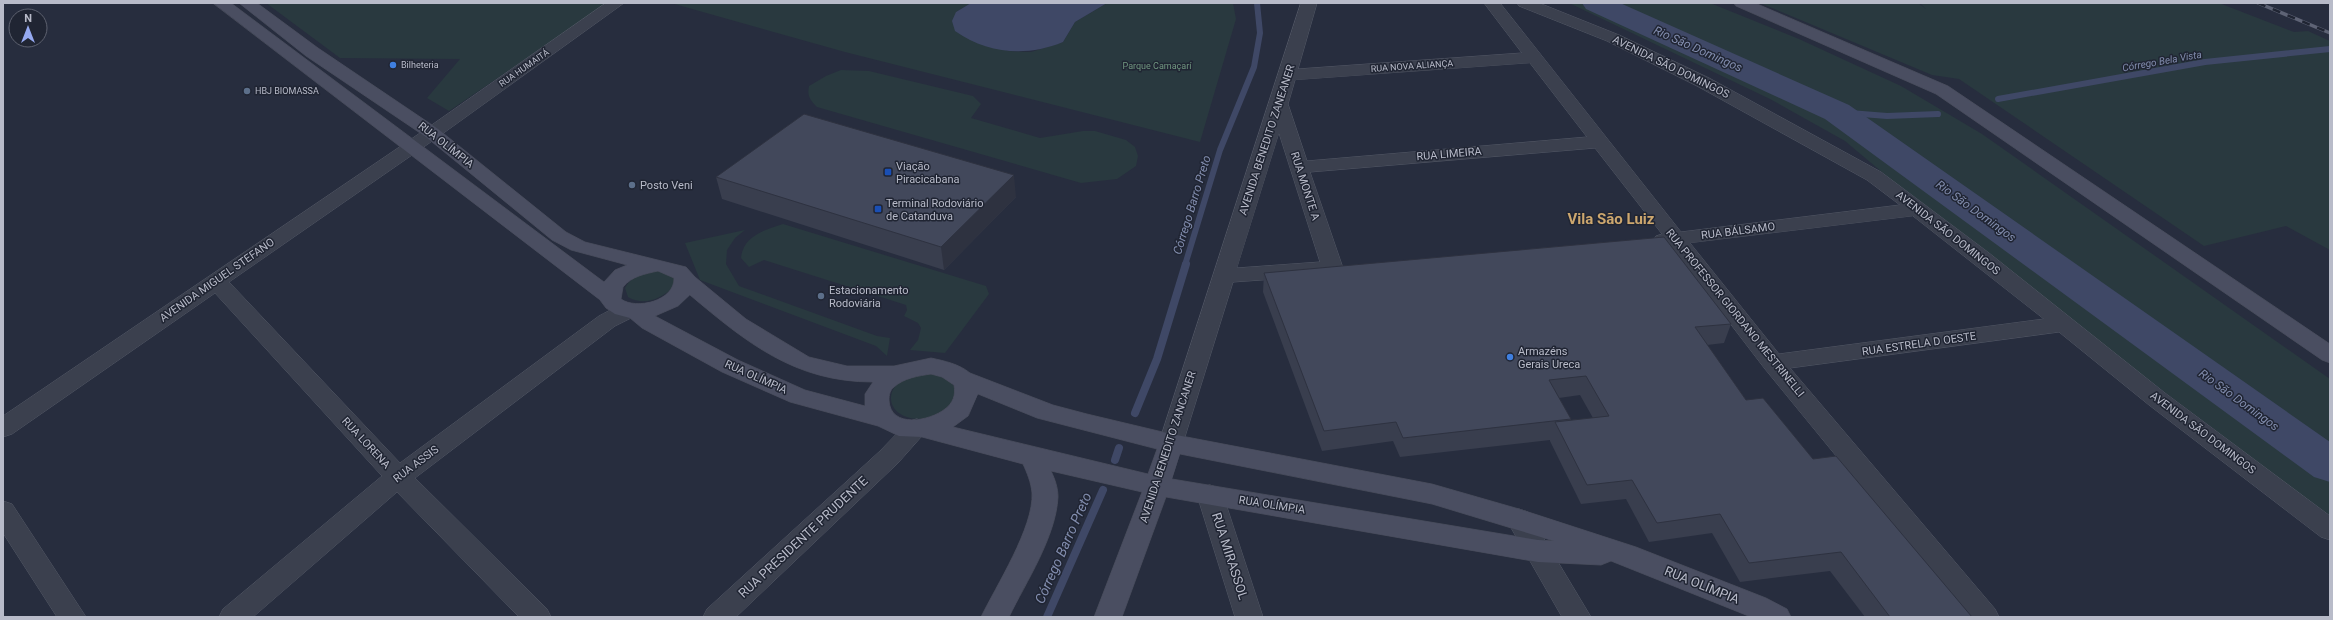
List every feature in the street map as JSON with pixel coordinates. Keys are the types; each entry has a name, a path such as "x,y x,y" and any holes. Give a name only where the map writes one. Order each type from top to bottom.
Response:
{"main road":[{"name":"RUA OLÍMPIA","path":"221,3 412,146 619,309 650,322 723,362 798,396 887,421"},
{"name":"RUA OLÍMPIA","path":"247,3 312,52 432,133 559,236 578,246 653,266"},
{"path":"1742,3 1942,90 2330,356"},
{"path":"685,280 680,293 665,304 619,309 611,288 617,280 627,273 653,266 673,268 682,273 685,280 738,324 801,362 818,368 847,374 896,374 917,367 930,366 944,368 955,372 962,379 966,387 964,404 948,420 920,428 905,428 887,421 879,414 875,406 876,397 883,384 896,374"},
{"name":"RUA OLÍMPIA","path":"962,379 1046,412 1171,443 1432,494 1519,519 1626,555 1756,606 1777,617"},
{"name":"RUA OLÍMPIA","path":"920,428 1032,457 1157,486 1421,529 1538,551 1626,555"},
{"name":"AVENIDA BENEDITO ZANCANER","path":"1108,617 1157,486 1171,443"},
{"path":"995,617 1040,520 1045,497 1043,483 1032,457"}],"street":[{"name":"RUA HUMAITÁ","path":"432,133 616,3"},
{"name":"AVENIDA BENEDITO ZANEANER","path":"1223,276 1279,105 1309,3"},
{"name":"RUA PROFESSOR GIORDANO MESTRINELLI","path":"1492,3 1536,57 1675,239 1773,363 1985,617"},
{"name":"AVENIDA SÃO DOMINGOS","path":"1525,3 1613,38 1703,82 1874,176 2064,324 2157,399 2330,530"},
{"name":"RUA NOVA ALIANÇA","path":"1288,75 1536,57"},
{"name":"RUA MONTE A","path":"1223,276 1340,267 1299,167 1279,105"},
{"name":"AVENIDA MIGUEL STEFANO","path":"3,428 432,133"},
{"name":"RUA LIMEIRA","path":"1299,167 1600,142"},
{"name":"RUA BÁLSAMO","path":"1643,242 1918,209"},
{"name":"AVENIDA BENEDITO ZANCANER","path":"1171,443 1223,276"},
{"name":"RUA LORENA","path":"216,281 398,477 538,617"},
{"name":"RUA ASSIS","path":"233,617 398,477 619,309"},
{"name":"RUA ESTRELA D OESTE","path":"1773,363 2064,324"},
{"path":"887,421 889,457"},
{"name":"RUA PRESIDENTE PRUDENTE","path":"717,617 920,428"},
{"name":"RUA MIRASSOL","path":"1210,495 1249,617"},
{"path":"3,511 72,617"},
{"path":"1519,519 1577,617"}],"green space":[{"path":"266,3 609,3 449,111 427,98 460,59 340,58"},
{"name":"Parque Camaçarí","path":"671,3 971,3 956,12 1007,51 1031,52 1063,42 1075,22 1107,3 1233,3 1236,19 1200,142 845,52"},
{"path":"1569,3 1710,3 1799,39 1901,86 1982,134 2330,379 2330,517 2081,329 1920,204 1845,141 1770,99"},
{"path":"1760,3 1918,3 1926,9 1920,3 2219,3 2294,32 2308,31 2330,41 2330,250 2286,226 2204,246 1959,79 1932,75"},
{"path":"841,70 869,71 973,96 981,104 971,118 1040,138 1083,131 1095,131 1126,140 1135,147 1138,156 1136,166 1117,179 1081,183 817,107 808,93 809,86 826,76"},
{"path":"783,224 986,286 989,294 945,353 910,350 918,340 921,328 918,323 904,316 907,310 906,305 764,260 749,267 741,258 746,244 756,235"},
{"path":"745,230 735,238 727,250 726,264 739,286 877,336 890,338 887,356 876,346 700,280 685,243"},
{"path":"655,270 664,271 675,276 675,286 665,294 653,300 641,301 628,297 625,288 634,278"},
{"path":"929,373 945,378 954,386 955,395 951,404 931,417 917,419 904,416 898,412 894,408 891,398 895,387 905,379"}],"water":[{"path":"971,3 1107,3 1075,22 1063,42 1036,50 1008,51 981,45 955,31 952,21 956,12"}],"building":[{"name":"Terminal Rodoviário de Catanduva","path":"804,114 1014,175 941,247 716,177"},
{"path":"1664,237 1731,324 1695,327 1746,400 1763,398 1813,459 1836,456 1972,617 1890,617 1841,552 1749,563 1720,514 1657,523 1632,480 1587,485 1555,422 1609,416 1586,376 1549,380 1571,419 1403,438 1396,422 1324,431 1264,273"}],"waterway":[{"name":"Córrego Barro Preto","path":"1185,265 1220,150 1254,67 1260,33 1257,3"},
{"name":"Rio São Domingos","path":"1596,3 1837,112 2330,465"},
{"name":"Córrego Bela Vista","path":"1998,99 2205,62 2330,49"},
{"name":"Córrego Bela Vista","path":"1837,112 1887,116 1938,114"},
{"name":"Córrego Barro Preto","path":"1135,413 1157,359 1186,264"},
{"name":"Córrego Barro Preto","path":"1115,460 1119,448"},
{"name":"Córrego Barro Preto","path":"1047,617 1103,490"}],"railway":[{"path":"2258,3 2330,33"}],"place":[{"name":"Bilheteria","path":"393,65"},
{"name":"HBJ BIOMASSA","path":"247,91"},
{"name":"Viação Piracicabana","path":"888,172"},
{"name":"Posto Veni","path":"632,185"},
{"name":"Terminal Rodoviário de Catanduva","path":"878,209"},
{"name":"Estacionamento Rodoviária","path":"821,296"},
{"name":"Armazéns Gerais Ureca","path":"1510,357"}],"district":[{"name":"Vila São Luiz","path":"1611,219"}]}
